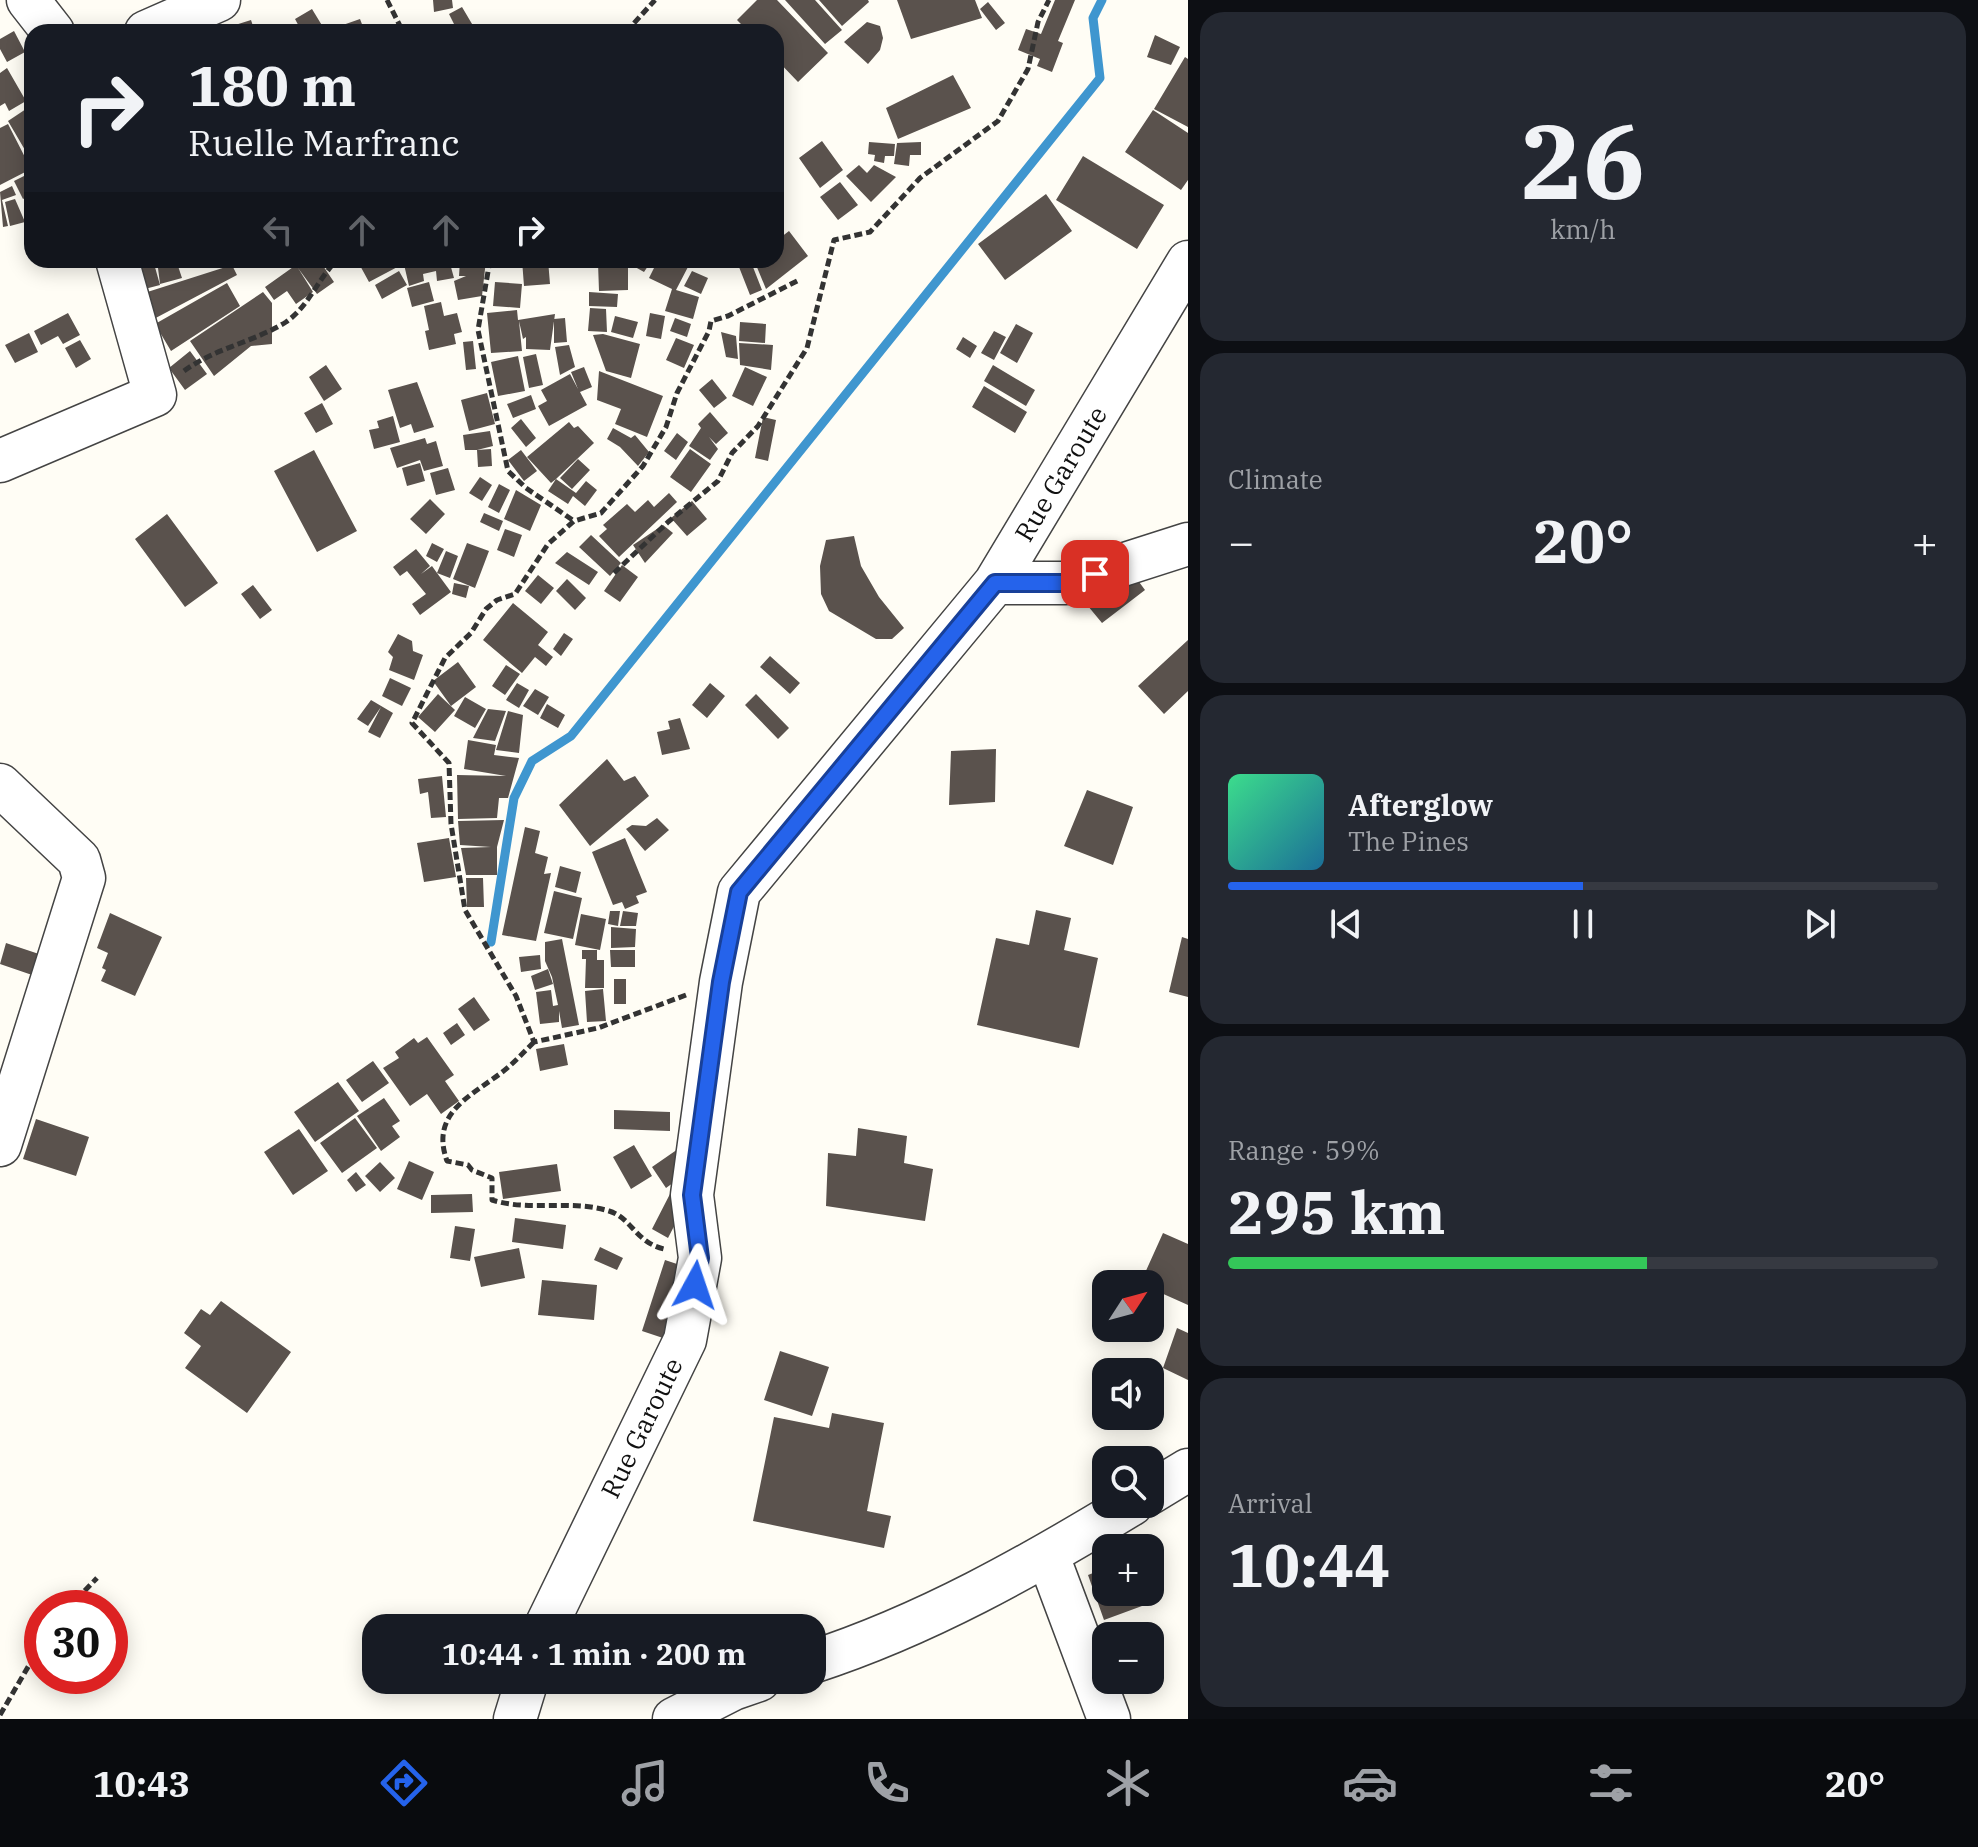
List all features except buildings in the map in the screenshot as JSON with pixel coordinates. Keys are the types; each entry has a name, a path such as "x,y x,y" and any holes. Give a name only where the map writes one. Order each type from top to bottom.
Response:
{"street":[{"path":"0,4 8,0"},
{"path":"28,0 47,24"},
{"path":"164,24 219,0"},
{"name":"Rue Garoute","path":"552,1614 685,1340 700,1258 692,1195 721,982 739,892 995,583 1188,262"},
{"path":"17,454 155,395 119,268"},
{"path":"995,583 1066,583 1188,544"},
{"path":"0,785 79,860 84,878 0,1145"},
{"path":"1164,1485 1188,1470"},
{"path":"826,1657 996,1584 1109,1518"},
{"path":"1048,1556 1109,1719"},
{"path":"515,1719 523,1694"},
{"path":"674,1719 723,1694"}],"path":[{"path":"387,0 399,24"},
{"path":"633,24 655,0"},
{"path":"614,573 668,522 718,481 732,453 758,426 807,348 834,240 870,232 920,178 998,121 1028,69 1038,22 1049,0"},
{"path":"155,395 187,368 211,354 283,324 305,305 320,277 329,268"},
{"path":"489,268 478,330 508,471 526,488 574,521"},
{"path":"534,1042 516,996 465,910 451,824 449,763 412,723 445,658 471,633 486,609 497,600 515,594 548,544 574,521 601,513 643,466 666,427 677,393 709,331 711,321 744,309 799,280"},
{"path":"700,1258 647,1245 611,1211 572,1204 513,1207 492,1200 492,1178 472,1170 468,1165 447,1161 442,1148 442,1131 451,1112 534,1042 598,1028 721,982"},
{"path":"85,1590 97,1578"},
{"path":"0,1715 24,1674"}],"waterway":[{"path":"491,942 514,798 532,761 571,736 1100,78 1093,18 1102,0"}],"route":[{"path":"695,1285 700,1258 692,1195 721,982 739,892 995,583 1066,583 1095,574"}]}
